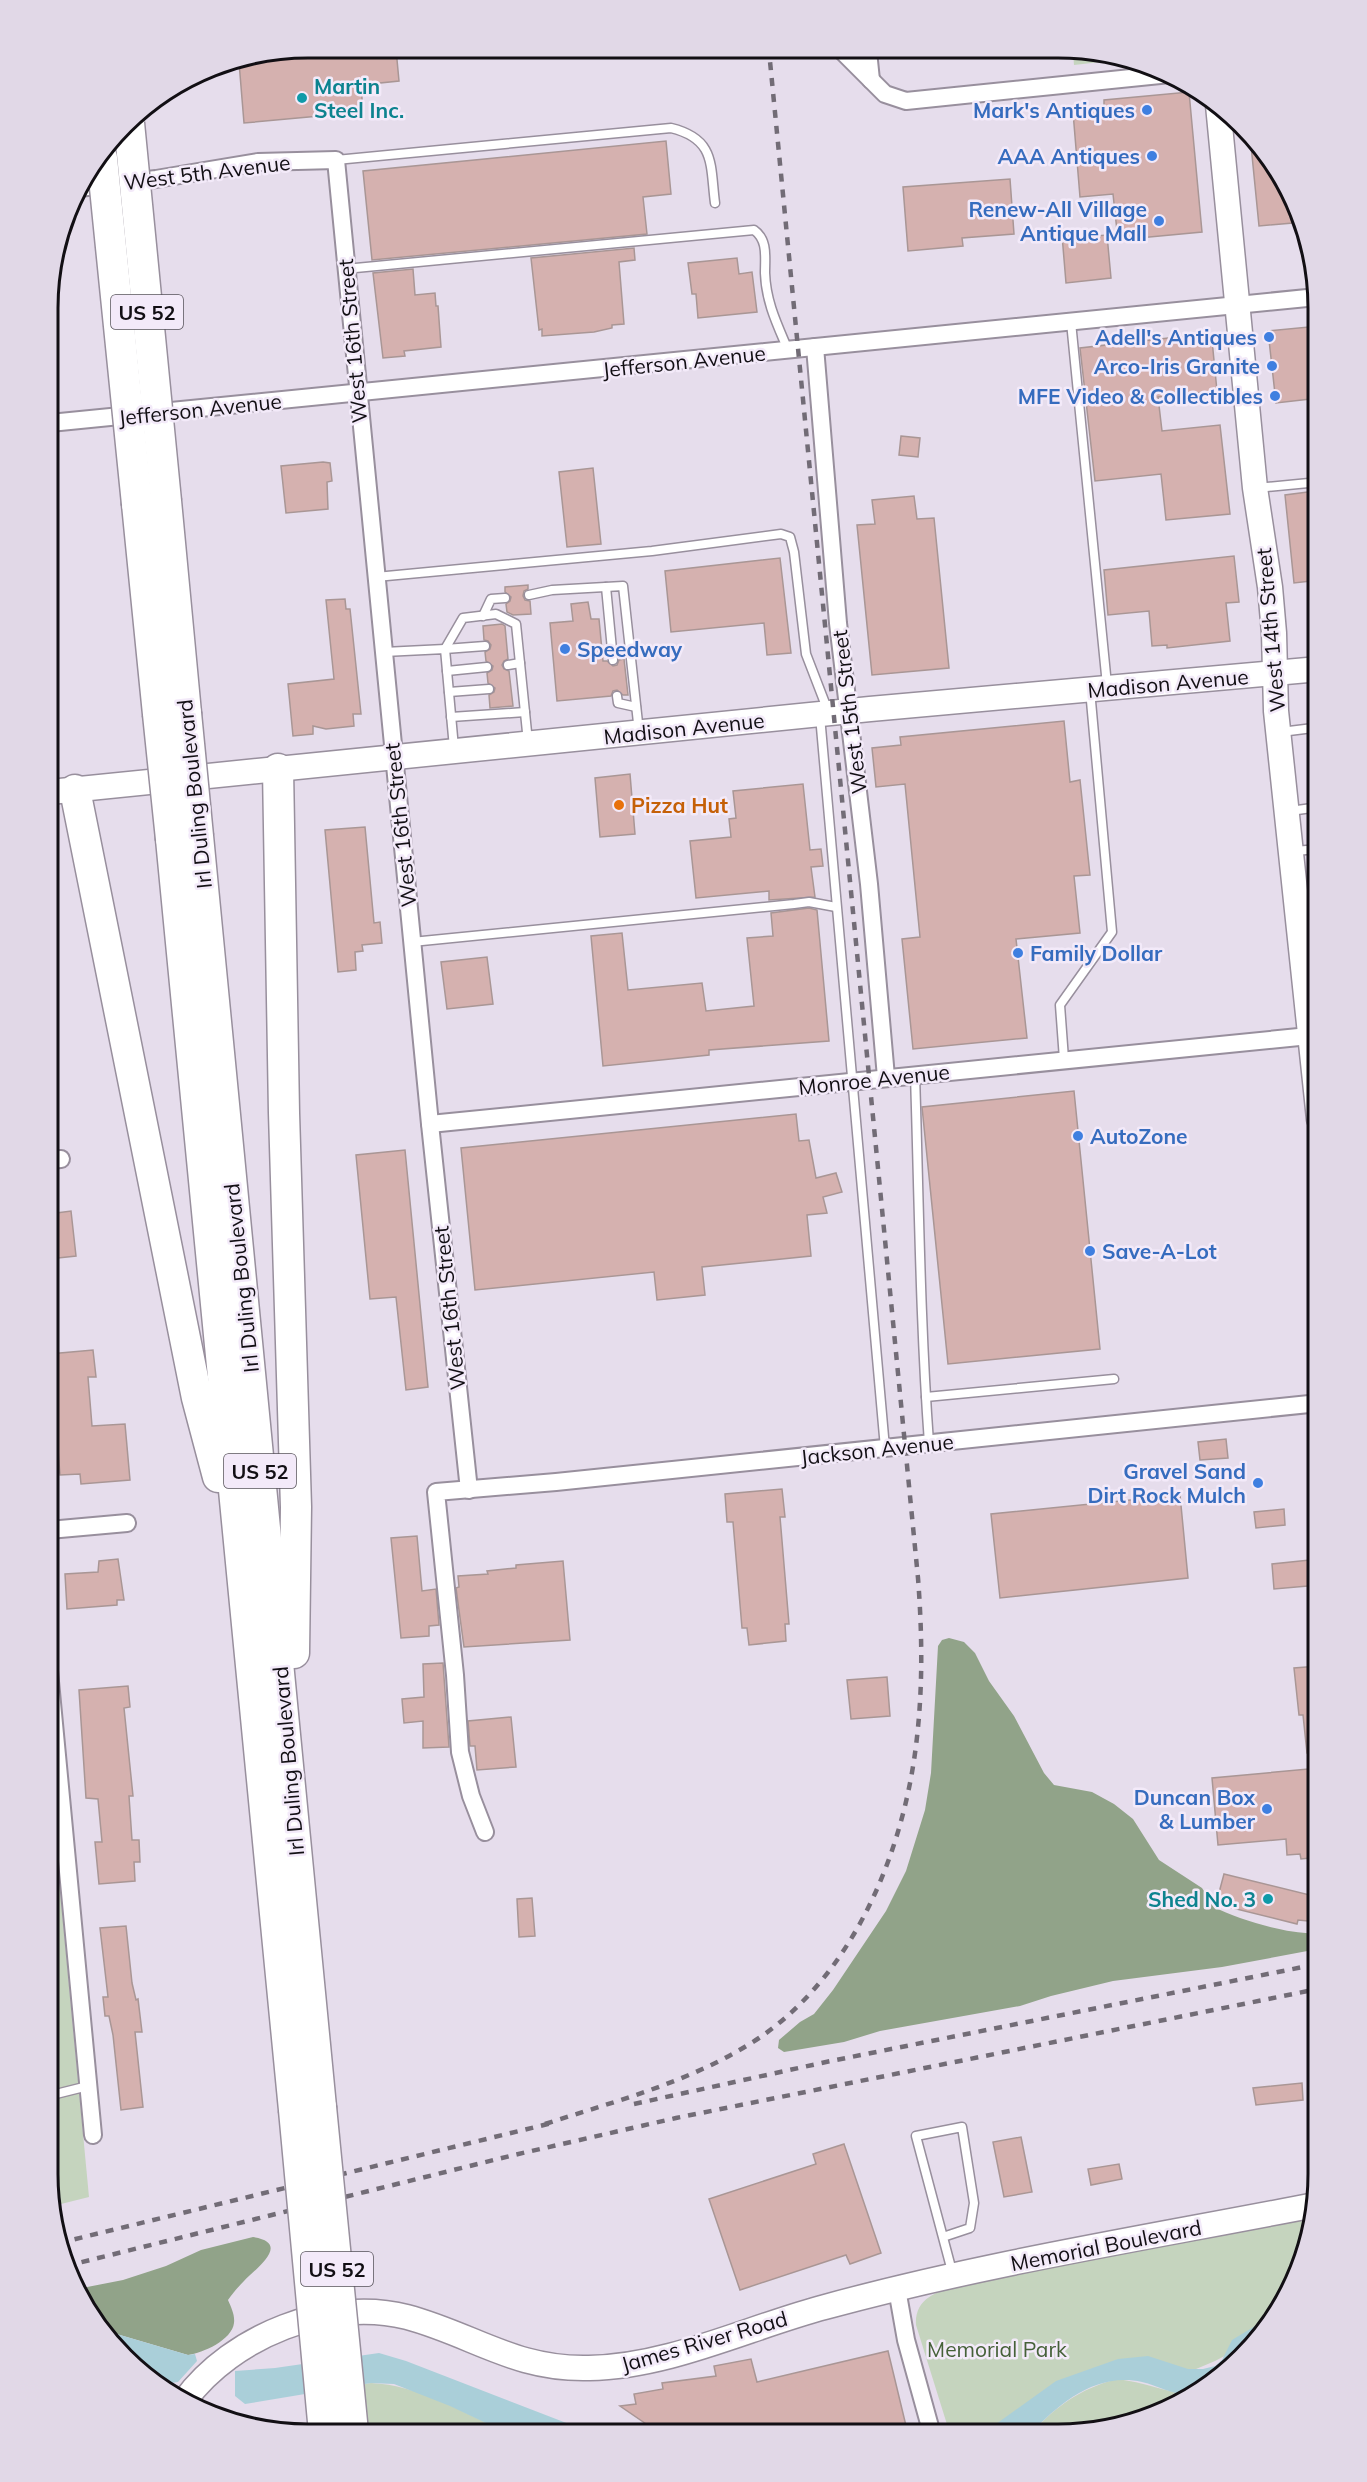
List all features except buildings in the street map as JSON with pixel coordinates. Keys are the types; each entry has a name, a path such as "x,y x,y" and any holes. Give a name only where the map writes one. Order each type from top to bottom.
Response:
{"highway":[{"name":"Irl Duling Boulevard","path":"130,135 152,502 184,838 290,1776 324,2424"},
{"name":"Irl Duling Boulevard","path":"103,167 152,502"},
{"path":"278,769 284,1113 296,1507 296,1597 290,1776"},
{"path":"62,791 197,1398 240,1553"},
{"name":"Irl Duling Boulevard","path":"184,838 240,1553 307,2108 352,2424"}],"street":[{"path":"849,58 885,94 917,102 1150,76"},
{"path":"869,58 871,80"},
{"name":"West 14th Street","path":"1219,118 1255,488 1270,587 1278,732 1286,811 1309,989"},
{"name":"West 5th Avenue","path":"90,187 156,179 258,162 336,160"},
{"name":"West 16th Street","path":"336,160 357,394 469,1490"},
{"name":"Jefferson Avenue","path":"58,422 1308,298"},
{"name":"West 15th Street","path":"815,347 838,623 832,713 869,884 886,1077"},
{"name":"Madison Avenue","path":"62,791 832,713 1309,670"},
{"name":"Monroe Avenue","path":"430,1124 1309,1036"},
{"name":"Jackson Avenue","path":"486,1832 471,1796 460,1752 455,1675 436,1492 1309,1404"},
{"path":"58,1529 127,1523"},
{"path":"58,1767 93,2135"},
{"name":"Memorial Boulevard","path":"897,2289 1306,2207"},
{"path":"897,2289 906,2340 929,2424"},
{"name":"James River Road","path":"191,2394 217,2366 238,2350 276,2330 297,2322 326,2316 358,2312 406,2317 521,2360 560,2368 600,2368 671,2354 824,2307 897,2289"}],"lane":[{"path":"336,160 670,128 684,131 697,140 709,155 714,203"},
{"path":"345,269 754,230 761,235 765,247 768,304 788,350"},
{"path":"1064,1059 1060,1005 1112,932 1098,689 1071,322"},
{"path":"1255,488 1309,483"},
{"path":"376,577 652,551 781,534 790,537 806,654 832,713 836,907 885,1448"},
{"path":"529,595 552,590 622,586 639,732"},
{"path":"606,587 613,660"},
{"path":"483,616 491,599 505,598"},
{"path":"454,751 445,649 463,618 496,615 516,624 529,743"},
{"path":"507,644 518,642"},
{"path":"383,652 484,646"},
{"path":"508,664 520,663"},
{"path":"447,671 487,667"},
{"path":"511,687 522,685"},
{"path":"449,692 489,689"},
{"path":"617,696 618,703 636,707"},
{"path":"451,717 525,712"},
{"path":"1278,732 1309,728"},
{"path":"1286,811 1309,808"},
{"path":"1291,851 1309,850"},
{"path":"412,942 794,904 815,903 836,907"},
{"path":"915,1074 917,1191 922,1258 921,1323 929,1443"},
{"path":"926,1397 1114,1379"},
{"path":"58,2094 88,2086"},
{"path":"943,2237 970,2228 974,2203 962,2127 916,2136 953,2276"}],"green space":[{"path":"1073,59 1100,62 1074,65"},
{"path":"949,1638 964,1642 975,1653 989,1681 1014,1716 1044,1773 1054,1785 1092,1792 1114,1804 1133,1819 1159,1860 1202,1888 1214,1907 1265,1926 1309,1933 1309,1951 1222,1967 1113,1981 1020,2006 880,2031 844,2042 784,2052 778,2048 779,2040 800,2022 814,2014 833,1990 886,1911 906,1871 925,1810 931,1773 938,1646 942,1640"},
{"path":"58,1869 89,2197 61,2204 59,2190"},
{"name":"Memorial Park","path":"1304,2218 1295,2254 1283,2284 1257,2326 1234,2351 1189,2372 1116,2365 1018,2424 947,2424 916,2325 921,2305 928,2298 946,2289 976,2281"},
{"path":"253,2237 265,2240 270,2245 270,2251 262,2264 228,2300 234,2323 228,2335 216,2345 194,2354 188,2355 118,2334 86,2287 123,2280 166,2266 201,2250"},
{"path":"1117,2379 1179,2393 1139,2410 1107,2419 1041,2424 1069,2400 1103,2383"},
{"path":"364,2384 389,2385 423,2394 489,2424 368,2424"}],"water":[{"path":"1258,2324 1211,2372 1178,2393 1142,2382 1125,2380 1109,2382 1094,2386 1066,2401 1040,2424 996,2424 1056,2381 1118,2359 1148,2356 1188,2369 1203,2369 1215,2366 1222,2360 1232,2340"},
{"path":"118,2334 188,2355 195,2354 197,2361 178,2382 173,2383 156,2372"},
{"path":"379,2353 406,2361 569,2424 488,2424 394,2384 371,2383 245,2404 235,2396 235,2371 275,2368"}],"railway":[{"path":"545,2124 628,2098 709,2066 759,2038 793,2011 822,1979 848,1944 870,1905 901,1822 911,1779 917,1737 921,1658 918,1578 770,58"},
{"path":"634,2104 826,2062 1309,1966"},
{"path":"76,2264 514,2155 676,2118 1309,1991"},
{"path":"68,2241 552,2123"}],"place":[{"name":"Martin Steel Inc.","path":"302,98"},
{"name":"Mark's Antiques","path":"1147,110"},
{"name":"AAA Antiques","path":"1152,156"},
{"name":"Renew-All Village Antique Mall","path":"1159,221"},
{"name":"Adell's Antiques","path":"1269,337"},
{"name":"Arco-Iris Granite","path":"1272,366"},
{"name":"MFE Video & Collectibles","path":"1275,396"},
{"name":"Speedway","path":"565,649"},
{"name":"Pizza Hut","path":"619,805"},
{"name":"Family Dollar","path":"1018,953"},
{"name":"AutoZone","path":"1078,1136"},
{"name":"Save-A-Lot","path":"1090,1251"},
{"name":"Gravel Sand Dirt Rock Mulch","path":"1258,1483"},
{"name":"Duncan Box & Lumber","path":"1267,1809"},
{"name":"Shed No. 3","path":"1268,1899"}]}
